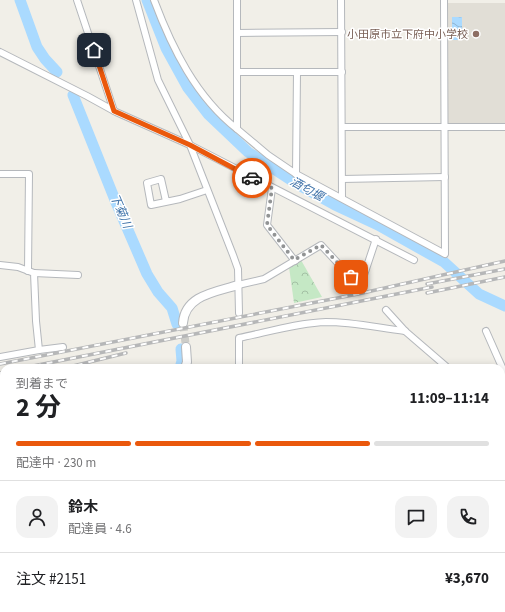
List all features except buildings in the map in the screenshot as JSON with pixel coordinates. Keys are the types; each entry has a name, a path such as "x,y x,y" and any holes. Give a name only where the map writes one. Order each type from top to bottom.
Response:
{"street":[{"path":"77,0 114,111"},
{"path":"136,0 158,80 190,145 234,255 238,269 239,313"},
{"path":"154,0 166,32 193,81 226,120 268,155 296,174 445,254 444,0"},
{"path":"237,0 237,129"},
{"path":"342,0 342,198"},
{"path":"237,33 342,32"},
{"path":"0,52 114,111 190,145 272,188 376,239 414,260"},
{"path":"237,72 342,72"},
{"path":"296,174 297,72"},
{"path":"342,126 505,127"},
{"path":"0,174 29,174 31,272 39,350"},
{"path":"342,179 445,178"},
{"path":"166,201 161,179 147,183 151,205 180,199 208,190"},
{"path":"272,188 267,225 294,260"},
{"path":"183,323 184,314 189,306 197,299 264,279 321,245 360,287 376,239"},
{"path":"0,265 18,267 31,272 78,275"},
{"path":"386,310 405,331 443,364"},
{"path":"239,364 239,338 292,326 327,322 368,325 405,331"},
{"path":"486,331 501,364"},
{"path":"0,357 63,347"},
{"path":"186,347 186,364"}],"shaded area":[{"name":"小田原市立下府中小学校","path":"446,3 505,3 505,124 447,125"}],"green space":[{"path":"301,260 322,297 294,303 289,267"}],"water":[{"path":"452,17 462,17 462,40 452,40"}],"waterway":[{"name":"下菊川","path":"20,0 37,47 45,59 57,72"},
{"name":"酒匂堰","path":"147,0 166,48 188,88 208,114 248,152 297,184 335,205 378,225 444,262 479,294 505,306"},
{"name":"下菊川","path":"73,95 115,200 147,274 158,292 172,308 177,324"},
{"name":"下菊川","path":"181,349 181,364"}],"tunnel":[{"path":"183,323 186,347"}],"railway":[{"path":"0,364 358,294 505,261"},
{"path":"427,284 505,269"},
{"path":"427,293 505,277"},
{"path":"43,364 432,287"},
{"path":"81,364 126,353"}],"way so far":[{"path":"252,178 272,188 267,225 294,260 321,245 351,277"}],"place":[{"name":"小田原市立下府中小学校","path":"476,34"}],"route":[{"path":"94,50 114,111 190,145 252,178"}]}
